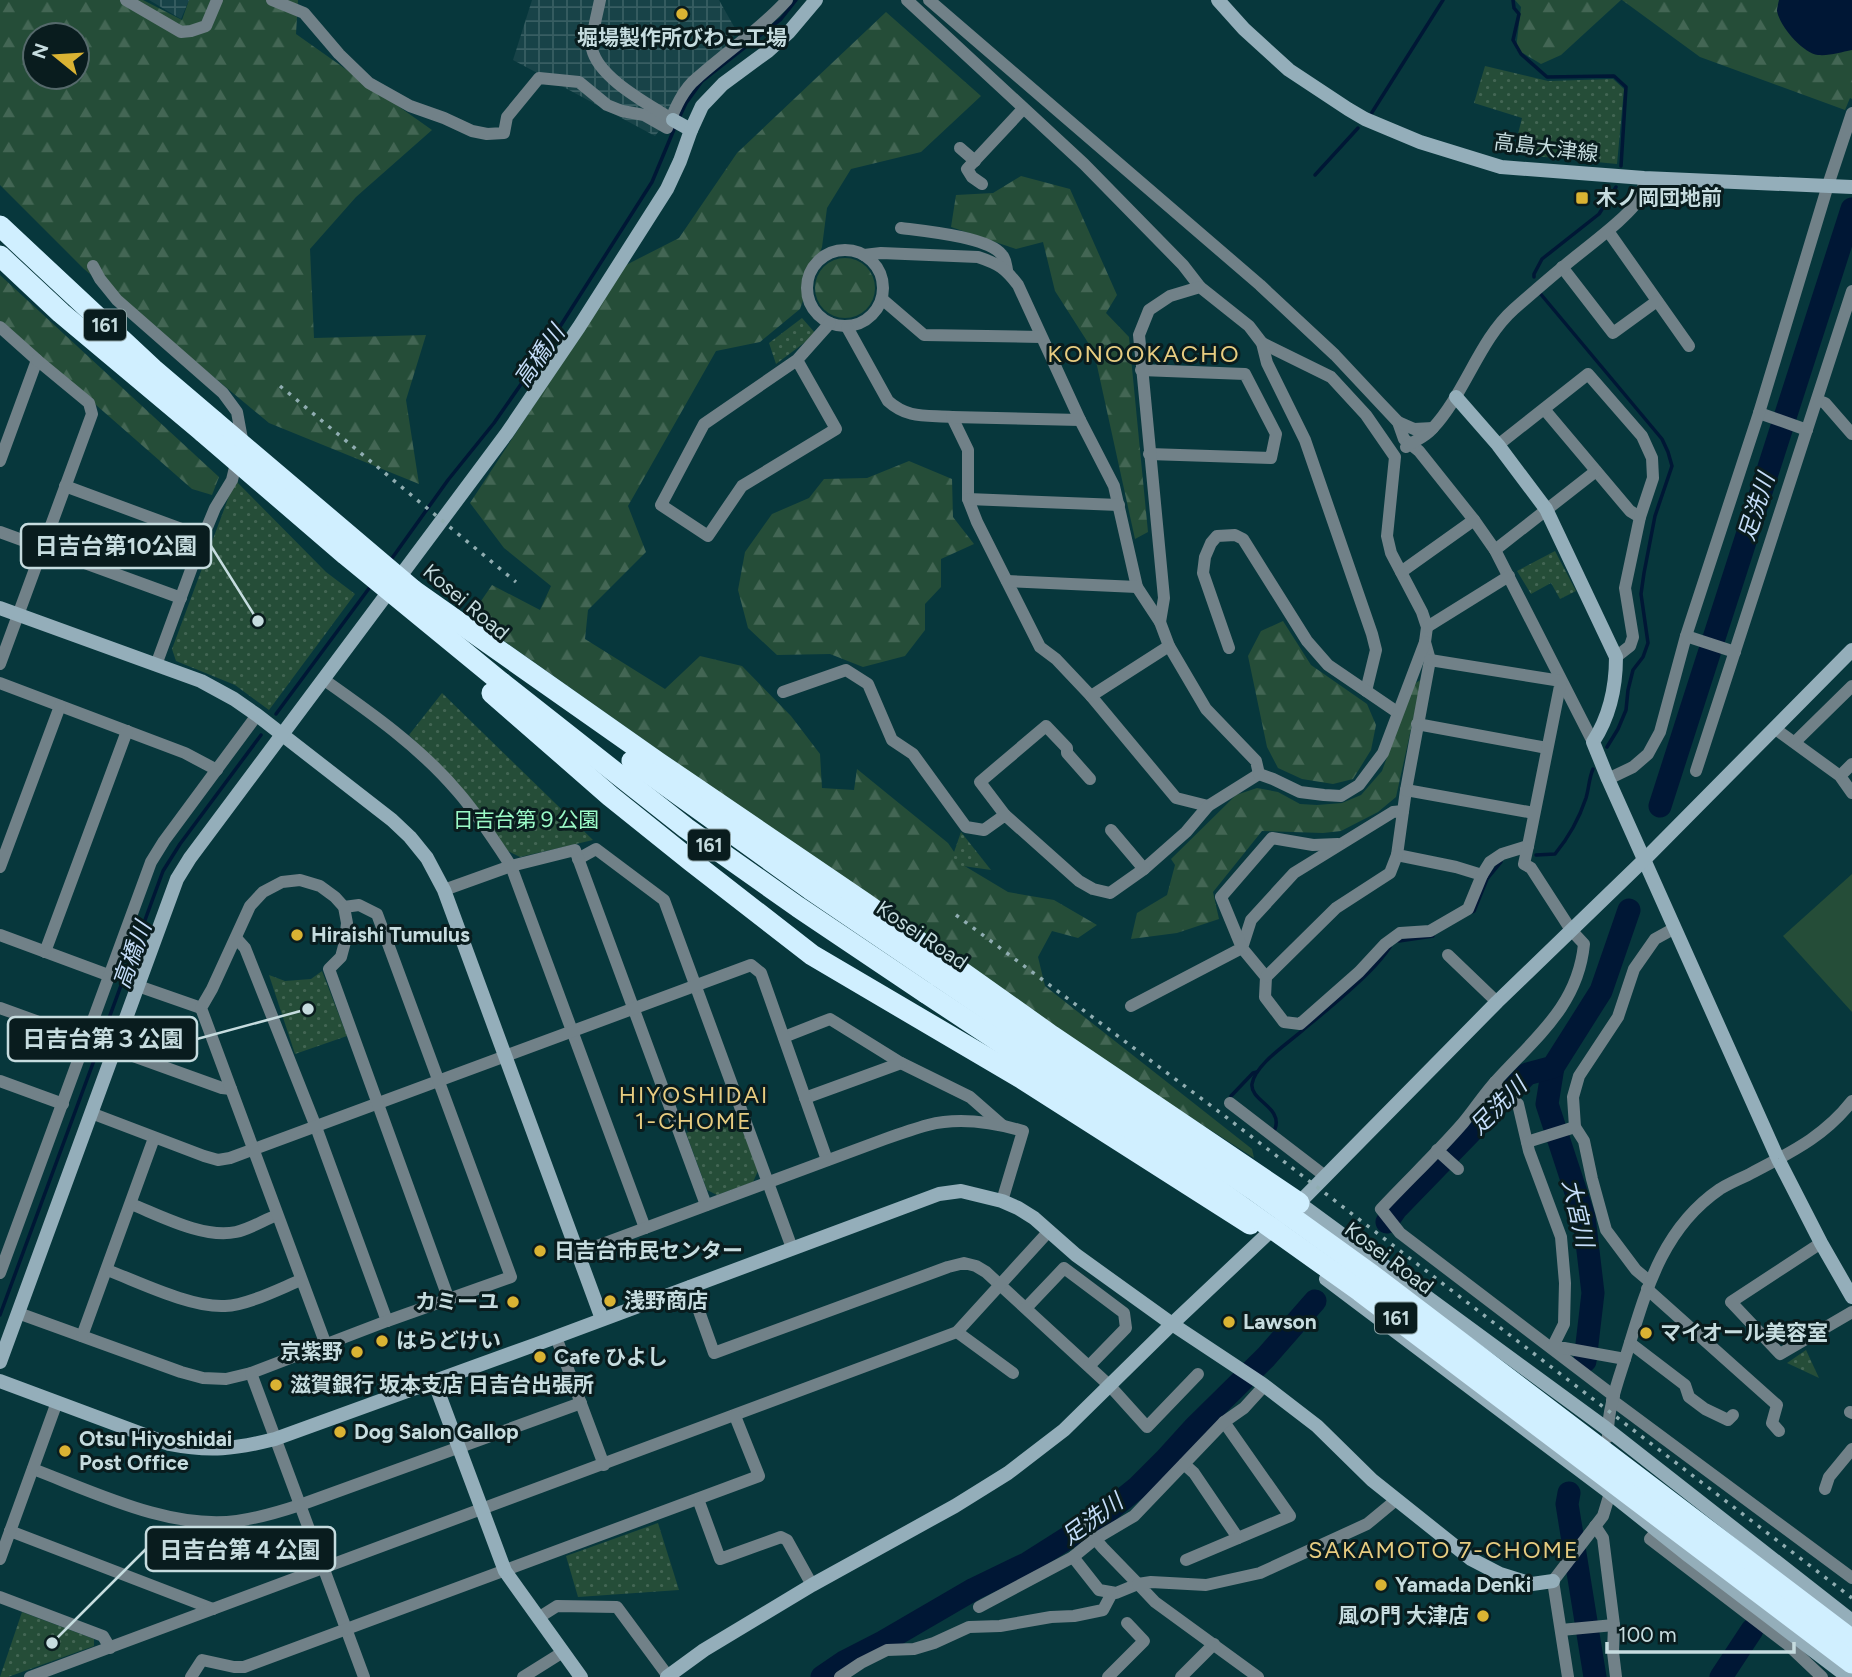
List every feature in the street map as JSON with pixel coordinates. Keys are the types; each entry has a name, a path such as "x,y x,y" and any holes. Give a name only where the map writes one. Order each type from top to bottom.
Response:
{"highway":[{"name":"Kosei Road","path":"0,226 153,369 208,426 423,630 507,678"},
{"name":"Kosei Road","path":"0,256 61,313 208,426 413,590 507,678 687,828 798,907 932,985 1233,1176 1372,1275 1852,1640"},
{"path":"507,678 671,771 1299,1203"},
{"path":"507,678 620,804 812,955 1021,1078 1267,1234"},
{"name":"Kosei Road","path":"932,985 1350,1283 1852,1663"}],"street":[{"path":"126,0 181,32 206,26 217,0"},
{"path":"272,0 304,13 339,54 369,83 410,106 486,135 504,133 507,117 539,78 579,82 607,105 644,115 667,128 683,94 696,78 751,36 787,0"},
{"path":"600,0 592,47 599,64 610,79 691,130"},
{"path":"0,1273 62,1104 138,986 177,879 196,849 507,433 667,189 702,106 723,84 789,32 816,0"},
{"path":"907,0 1102,182 1184,265 1200,287 1249,326 1262,343 1267,362 1305,440 1372,634 1376,650 1366,691"},
{"path":"929,0 1260,285 1335,355 1398,422 1414,429 1433,428"},
{"name":"高島大津線","path":"1218,0 1244,29 1289,70 1365,120 1420,142 1501,167 1644,178 1852,187"},
{"path":"982,184 972,177 967,169 1023,109"},
{"path":"1608,779 1633,767 1648,754 1660,732 1832,186 1852,113"},
{"path":"960,148 975,161"},
{"path":"1395,457 1433,428 1456,397 1494,331 1509,314 1634,206 1642,194 1644,178"},
{"path":"901,228 971,239 997,249 1005,257 1007,271"},
{"path":"1608,231 1689,346"},
{"path":"864,254 876,266 883,282 882,299 868,318 846,327 830,323 817,314 809,302 807,286 811,271 820,259 834,251 978,257 1007,271 1018,285 1080,420 1114,486 1137,587 1160,622 1169,646 1206,709 1255,761 1258,774"},
{"path":"93,266 117,300 223,393 237,412 242,439 232,480 215,508 203,537 156,665"},
{"path":"1562,267 1613,333 1657,301"},
{"path":"1160,622 1164,598 1139,335 1149,310 1170,296 1200,287"},
{"path":"1696,771 1732,651 1852,291"},
{"path":"882,299 924,335 1041,337"},
{"path":"797,360 836,429 742,486 709,536 660,505 704,424 797,360 830,323"},
{"path":"0,327 89,403 92,414 0,664"},
{"path":"846,327 888,401 898,410 913,415 1080,420"},
{"path":"1258,774 1300,792 1341,796 1360,785 1382,753 1425,642 1427,627 1391,553 1387,536 1395,457 1366,415 1331,377 1262,343"},
{"path":"0,461 37,360"},
{"path":"1141,370 1245,374 1276,434 1271,458 1149,454"},
{"path":"1498,445 1588,374 1642,436 1652,458 1653,478 1640,517 1625,588 1633,637 1630,646 1616,657"},
{"path":"1456,397 1498,445 1546,509 1616,657 1616,675 1608,713 1593,742"},
{"path":"1817,400 1825,402 1852,434"},
{"path":"1544,409 1630,512 1640,517"},
{"path":"1761,414 1805,429"},
{"path":"952,417 968,450 968,499 976,522 1040,647 1056,659 1091,696 1176,798 1208,806"},
{"path":"1398,422 1404,439 1419,451 1474,520 1509,576 1593,742 1778,1159 1852,1297"},
{"path":"1495,550 1596,471"},
{"path":"65,486 203,537"},
{"path":"968,499 1119,505"},
{"path":"1401,572 1474,520"},
{"path":"0,532 181,598"},
{"path":"1229,648 1203,573 1205,557 1211,543 1217,536 1224,534 1243,539 1307,641 1328,665 1397,712"},
{"path":"1427,627 1509,576"},
{"path":"1007,581 1137,587"},
{"path":"0,608 201,681 234,699 392,820 428,858 444,890 602,1319"},
{"path":"1691,637 1732,651"},
{"path":"1266,977 1336,908 1390,873 1397,855 1430,660 1425,642"},
{"path":"1091,696 1169,646"},
{"path":"538,1618 557,1606 617,1607 668,1677 704,1650 812,1585 955,1506 1008,1473 1064,1430 1299,1203 1497,1002 1852,650"},
{"path":"1430,660 1561,681"},
{"path":"783,692 846,670 867,684 892,740 913,754 966,827 984,830 1005,815"},
{"path":"323,678 387,726 457,790 511,866 645,1228"},
{"path":"1561,681 1524,864 1531,868 1571,930 1584,944 1582,965 1568,998 1536,1041 1381,1209 1400,1233 1558,1348 1613,1398 1852,1578"},
{"path":"0,684 185,753 217,770"},
{"path":"1795,742 1852,686"},
{"path":"0,867 60,706"},
{"path":"0,1362 91,1113 108,975 151,862 257,715"},
{"path":"1418,724 1547,748"},
{"path":"1090,779 1067,753 1067,748 1046,726 980,782 1005,815 1079,881 1093,889 1110,893 1144,869 1186,832 1208,806 1258,774"},
{"path":"1774,728 1840,776 1852,793"},
{"path":"45,952 127,731"},
{"path":"1406,790 1534,813"},
{"path":"1131,1006 1242,948 1251,920 1294,873 1393,812 1403,811"},
{"path":"1111,830 1144,869"},
{"path":"1342,843 1313,845 1272,838 1221,897 1242,948 1266,977 1265,997 1284,1022 1300,1024 1400,933 1430,931 1468,909 1490,862 1502,854 1528,846"},
{"path":"578,859 596,849 664,900 792,1248"},
{"path":"444,890 511,866 575,850 706,1205"},
{"path":"1397,855 1482,875"},
{"path":"326,1345 201,1008 250,906 263,892 282,882 300,880 320,886 344,907 347,923 345,942 341,957 329,969 449,1300"},
{"path":"18,1313 181,1372 203,1378 226,1379 251,1373 511,1277 377,914 359,905 344,907"},
{"path":"1675,928 1655,939 1634,969 1618,1017 1579,1076 1573,1097 1575,1127 1584,1141 1606,1230 1648,1285 1777,1405 1772,1423 1779,1431"},
{"path":"0,935 108,975"},
{"path":"236,938 246,948 316,1127 387,1321"},
{"path":"1448,955 1497,1002"},
{"path":"91,1113 155,1139 218,1160 230,1158 751,965 761,973 827,1160"},
{"path":"138,986 201,1008"},
{"path":"0,1007 231,1089"},
{"path":"784,1037 830,1020 901,1063 970,1097 1003,1125"},
{"path":"806,1098 901,1063"},
{"path":"0,1081 62,1104"},
{"path":"1496,1082 1518,1104 1527,1142 1561,1237 1565,1283 1564,1324 1558,1348"},
{"path":"0,1381 169,1444 192,1449 242,1447 275,1439 939,1194 961,1191 1002,1201 1034,1218 1076,1255 1263,1385 1317,1426 1372,1480 1471,1559 1500,1574 1532,1584 1556,1577 1603,1516 1609,1493 1607,1429 1613,1398 1648,1285 1671,1240 1691,1214 1720,1189 1810,1142 1852,1101"},
{"path":"1230,1103 1325,1176"},
{"path":"578,1253 930,1124 981,1122 1023,1131 1002,1201"},
{"path":"1527,1142 1575,1127"},
{"path":"82,1336 155,1139"},
{"path":"1437,1150 1458,1169"},
{"path":"1299,1203 1607,1429 1852,1621"},
{"path":"131,1204 203,1232 220,1234 238,1231 277,1215"},
{"path":"36,1676 957,1332 1049,1231"},
{"path":"1267,1234 1609,1493 1791,1640 1848,1677"},
{"path":"1821,1243 1731,1302 1780,1354 1852,1312"},
{"path":"690,1286 714,1353 948,1267 964,1264 976,1266 1001,1285 1089,1366 1147,1427 1198,1374"},
{"path":"1026,1308 1064,1268 1124,1313 1126,1328 1089,1366"},
{"path":"107,1270 206,1306 227,1306 250,1300 301,1280"},
{"path":"957,1332 1013,1373"},
{"path":"556,1337 604,1465"},
{"path":"1630,1343 1685,1385 1689,1397 1705,1409 1728,1420 1733,1415"},
{"path":"1558,1348 1602,1353 1625,1359"},
{"path":"251,1373 364,1677"},
{"path":"434,1381 505,1571 581,1677"},
{"path":"979,1607 1073,1556 1093,1537 1134,1516 1224,1423 1244,1408 1263,1385"},
{"path":"0,1559 57,1402"},
{"path":"33,1469 145,1511 201,1522 234,1521 267,1516 300,1505 580,1403"},
{"path":"191,1677 202,1660 244,1667 759,1476 735,1416"},
{"path":"1186,1560 1290,1516 1224,1423"},
{"path":"1825,1489 1829,1477 1852,1449"},
{"path":"1184,1464 1194,1473 1238,1538"},
{"path":"698,1499 720,1559 781,1537 787,1540 812,1585"},
{"path":"1073,1556 1099,1590 1112,1593 1151,1582 1206,1585 1260,1573 1367,1524 1396,1500"},
{"path":"1079,1520 1155,1602 1258,1677"},
{"path":"1595,1527 1603,1538 1616,1677"},
{"path":"10,1531 213,1609"},
{"path":"1556,1577 1568,1677"},
{"path":"840,1677 887,1650 915,1649 969,1627 1000,1626 1103,1610 1112,1593"},
{"path":"0,1597 103,1636 110,1647"},
{"path":"1108,1677 1144,1641 1127,1623"},
{"path":"1561,1630 1613,1625"},
{"path":"1791,1640 1818,1676"},
{"path":"1181,1677 1214,1644"},
{"path":"523,1677 563,1652"}],"shaded area":[{"path":"149,0 189,0 181,19"},
{"path":"532,0 719,0 737,32 655,136 513,60"},
{"path":"1779,0 1852,0 1852,50 1818,55 1806,50 1793,38 1779,17"}],"green space":[{"path":"0,0 143,0 182,20 189,0 298,0 296,34 432,130 356,197 310,249 314,338 426,335 406,400 419,484 269,423 84,269 0,185"},
{"path":"1515,0 1621,0 1561,55 1541,64 1516,49 1521,7"},
{"path":"1622,0 1790,0 1852,5 1852,99 1850,98 1845,110 1700,57"},
{"path":"886,12 981,96 921,152 851,169 827,208 822,247 800,309 760,342 716,351 628,506 646,552 588,610 585,639 665,689 700,656 742,666 791,716 820,754 822,788 854,790 857,769 948,843 963,865 1008,892 1054,900 1097,925 1078,938 1052,931 1038,957 1045,986 1252,1149 1254,1158 1055,1030 470,617 492,585 540,610 551,586 504,548 470,503 626,265 679,238 737,153"},
{"path":"1485,66 1548,81 1613,79 1624,89 1617,164 1513,154 1522,118 1474,103"},
{"path":"1021,176 1070,189 1117,295 1106,313 1129,337 1148,532 1135,539 1094,352 1055,291 1043,242 1016,249 951,227 956,195 993,193"},
{"path":"845,258 866,267 875,288 866,309 845,318 824,309 815,288 824,267"},
{"path":"0,275 219,477 212,495 192,489 0,321"},
{"path":"802,318 816,334 776,364 769,343"},
{"path":"909,461 952,479 953,517 974,544 941,559 941,587 925,604 925,630 905,656 863,667 830,654 777,655 748,628 738,590 745,552 772,514 809,498 824,479 867,478"},
{"path":"235,480 326,572 355,594 269,710 235,685 176,661 172,649"},
{"path":"1555,551 1576,591 1560,599 1551,583 1531,594 1517,571"},
{"path":"1283,621 1311,665 1367,704 1376,725 1371,750 1353,779 1333,784 1302,779 1278,768 1267,747 1248,656 1261,631"},
{"path":"1422,679 1396,797 1378,812 1341,831 1262,831 1213,892 1219,919 1177,933 1131,939 1137,913 1167,895 1175,865 1171,859 1236,795 1257,788 1278,792 1300,804 1317,805 1342,803 1361,795 1382,771 1414,684"},
{"name":"日吉台第９公園","path":"442,693 593,840 520,857 508,851 471,799 409,735"},
{"path":"961,832 991,870 956,865 953,855"},
{"path":"1852,874 1852,1012 1783,936"},
{"path":"322,971 347,1036 295,1054 269,975 285,981 311,979"},
{"path":"737,1114 758,1171 753,1182 717,1195 707,1190 686,1133"},
{"path":"1806,1350 1819,1378 1787,1363"},
{"path":"658,1523 679,1590 578,1597 566,1556"},
{"path":"22,1612 94,1639 94,1646 8,1677 0,1677"}],"waterway":[{"name":"高橋川","path":"678,120 702,81 781,19 796,0"},
{"path":"1371,114 1443,0"},
{"path":"1513,0 1514,8 1519,14 1513,40 1521,54 1547,77 1614,76 1626,87 1621,166"},
{"name":"高橋川","path":"390,561 448,480 494,423 547,347 652,182 675,127"},
{"path":"1315,175 1358,128"},
{"path":"1534,277 1542,259 1599,214 1616,187"},
{"name":"足洗川","path":"1660,806 1852,209"},
{"path":"1539,292 1662,439 1672,466 1655,516 1641,594 1648,643 1643,657 1633,670 1626,710 1607,747"},
{"name":"高橋川","path":"276,714 370,587"},
{"name":"高橋川","path":"101,1040 163,871 261,735"},
{"path":"1536,855 1555,854 1565,841 1583,806 1593,769"},
{"path":"1472,912 1487,879 1501,862"},
{"name":"足洗川","path":"1387,1222 1396,1209 1527,1074 1553,1067 1601,991 1629,910"},
{"path":"1399,941 1433,936"},
{"path":"1275,1129 1274,1115 1253,1090 1252,1084 1259,1069 1361,979 1390,947"},
{"name":"高橋川","path":"0,1315 99,1047"},
{"name":"大宮川","path":"1553,1067 1547,1104 1584,1217 1593,1293 1585,1361"},
{"path":"1231,1096 1257,1072"},
{"name":"足洗川","path":"822,1677 974,1589 1028,1563 1102,1516 1138,1487 1165,1460 1266,1357 1315,1301"},
{"name":"大宮川","path":"1569,1493 1567,1504 1595,1677"},
{"name":"大宮川","path":"1721,1677 1752,1630"}],"railway":[{"path":"280,386 516,582"},
{"path":"956,915 1222,1114 1852,1598"}],"place":[{"name":"堀場製作所びわこ工場","path":"682,14"},
{"name":"木ノ岡団地前","path":"1582,198"},
{"name":"日吉台第10公園","path":"258,621"},
{"name":"Hiraishi Tumulus","path":"297,935"},
{"name":"日吉台第３公園","path":"308,1009"},
{"name":"日吉台市民センター","path":"540,1251"},
{"name":"浅野商店","path":"610,1301"},
{"name":"カミーユ","path":"513,1302"},
{"name":"Lawson","path":"1229,1322"},
{"name":"マイオール美容室","path":"1646,1333"},
{"name":"はらどけい","path":"382,1341"},
{"name":"京紫野","path":"357,1352"},
{"name":"Cafe ひよし","path":"540,1357"},
{"name":"滋賀銀行 坂本支店 日吉台出張所","path":"276,1385"},
{"name":"Dog Salon Gallop","path":"340,1432"},
{"name":"Otsu Hiyoshidai Post Office","path":"65,1451"},
{"name":"Yamada Denki","path":"1381,1585"},
{"name":"風の門 大津店","path":"1483,1616"},
{"name":"日吉台第４公園","path":"52,1643"}],"district":[{"name":"KONOOKACHO","path":"1144,354"},
{"name":"HIYOSHIDAI 1-CHOME","path":"694,1108"},
{"name":"SAKAMOTO 7-CHOME","path":"1444,1550"}]}
